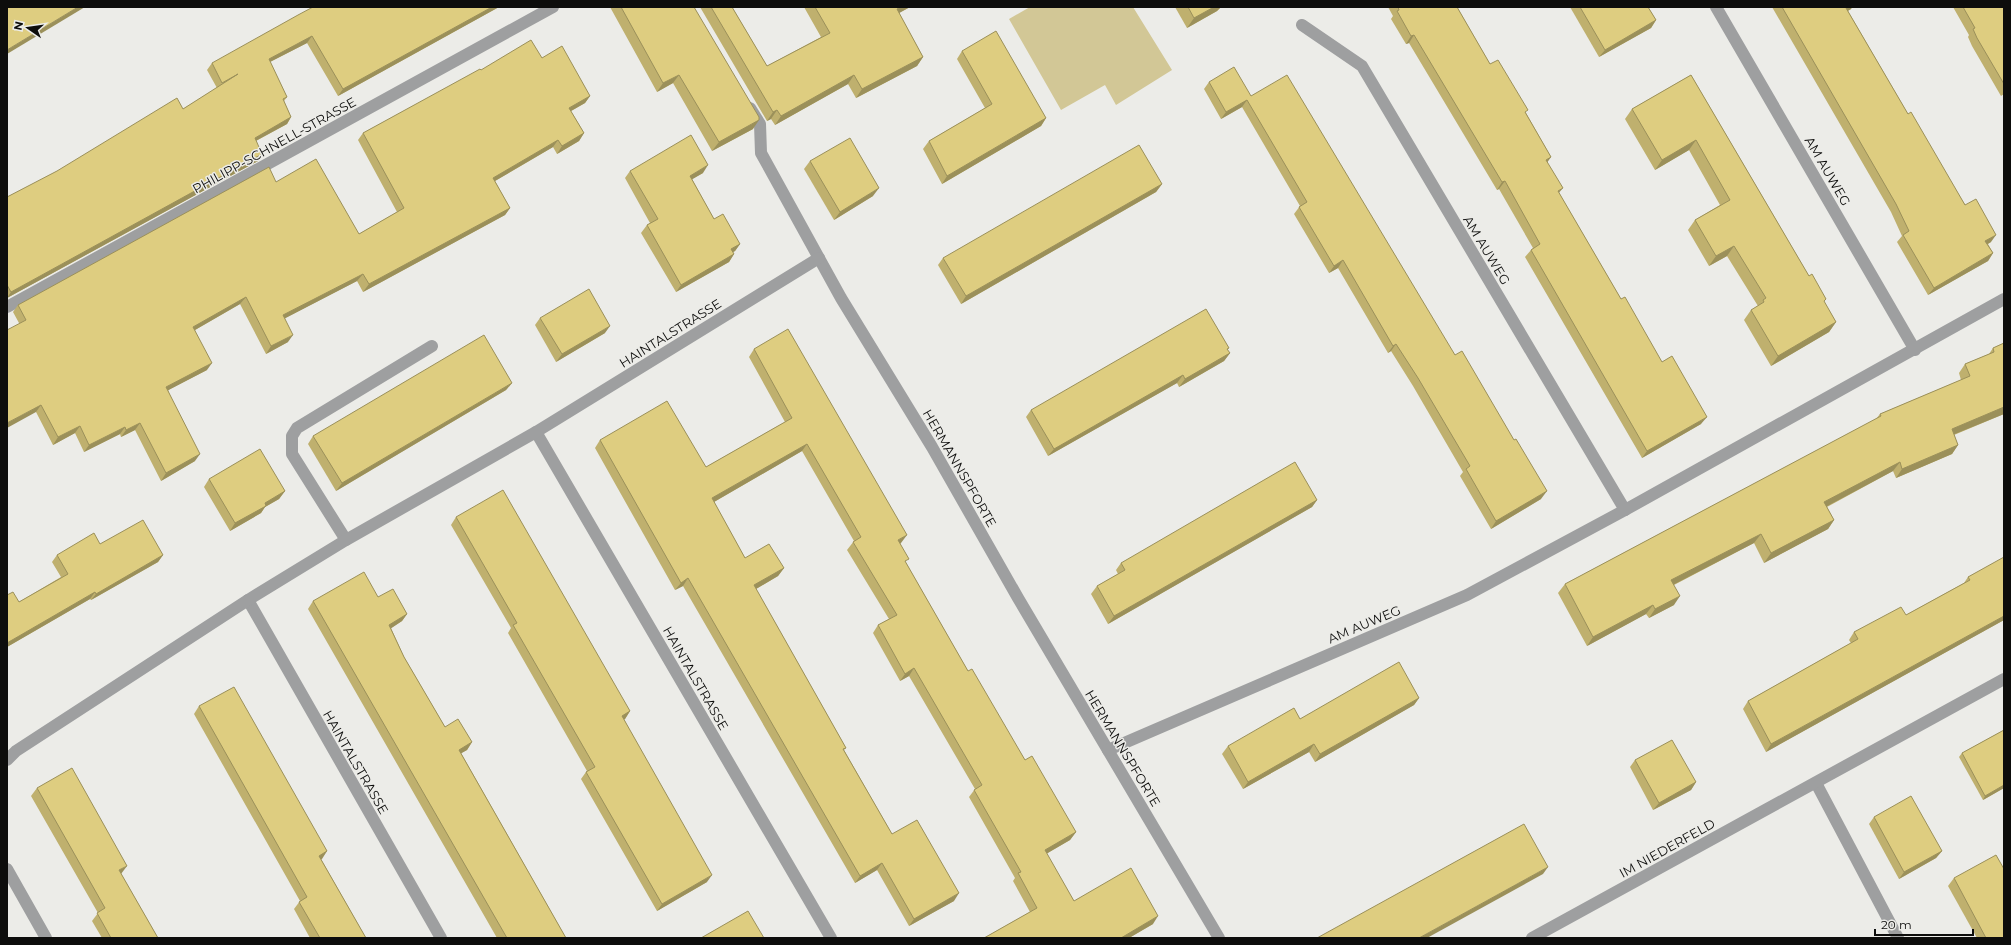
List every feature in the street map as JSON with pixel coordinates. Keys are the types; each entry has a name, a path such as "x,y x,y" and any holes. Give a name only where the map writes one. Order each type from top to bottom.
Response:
{"street":[{"name":"PHILIPP-SCHNELL-STRASSE","path":"7,307 554,7"},
{"name":"AM AUWEG","path":"1716,7 1915,350"},
{"name":"AM AUWEG","path":"1302,25 1362,66 1625,510"},
{"name":"HERMANNSPFORTE","path":"744,96 760,124 761,153 819,258 932,447 1018,598 1219,938"},
{"name":"HAINTALSTRASSE","path":"7,760 16,751 248,600 346,540 536,432 819,258"},
{"name":"AM AUWEG","path":"1108,750 1467,595 1625,510 1915,350 2004,299"},
{"path":"346,540 292,454 292,436 297,428 432,346"},
{"name":"HAINTALSTRASSE","path":"536,432 831,938"},
{"name":"HAINTALSTRASSE","path":"248,600 441,938"},
{"name":"IM NIEDERFELD","path":"1532,938 2004,679"},
{"path":"1816,783 1898,938"},
{"path":"7,868 46,938"}],"shaded area":[{"path":"1030,7 1133,7 1172,70 1116,105 1105,85 1061,110 1009,19"}],"building":[{"path":"7,7 78,7 7,50"},
{"path":"313,7 492,7 343,89 312,36 269,59 287,97 283,99 291,117 255,138 262,154 11,292 7,285 7,197 57,171 177,98 183,109 238,74 222,83 212,63"},
{"path":"621,7 694,7 759,117 759,120 719,142 679,75 663,83"},
{"path":"711,7 732,7 767,66 830,33 815,7 901,7 897,9 923,57 862,89 854,75 781,116 777,110 773,112"},
{"path":"1188,7 1214,7 1194,18"},
{"path":"1398,7 1457,7 1490,64 1498,60 1528,110 1525,112 1551,157 1546,160 1563,188 1558,191 1621,299 1625,297 1662,362 1672,356 1707,417 1647,451 1531,250 1540,244 1505,181 1502,182 1414,35 1411,36 1397,11 1399,10"},
{"path":"1580,7 1648,7 1656,20 1605,50"},
{"path":"1782,7 1847,7 1846,8 1908,114 1911,112 1965,205 1976,199 1996,235 1985,241 1993,253 1934,288 1903,235 1909,231 1896,204"},
{"path":"1963,7 2004,7 2004,84 1977,38 1973,29 1975,28"},
{"path":"996,31 1046,118 947,176 929,141 992,104 962,51"},
{"path":"531,40 542,58 562,46 590,96 569,108 584,133 562,146 558,140 493,178 510,208 369,284 363,274 283,315 293,335 271,346 246,297 193,327 212,363 166,387 200,454 166,473 140,423 126,430 125,427 89,445 80,426 58,437 41,405 7,423 7,330 26,320 18,305 269,167 276,182 316,159 359,234 404,208 363,133 480,69 481,70"},
{"path":"1234,67 1251,96 1287,75 1455,355 1462,351 1514,440 1516,439 1547,491 1496,521 1466,469 1470,466 1418,378 1396,344 1393,346 1343,260 1334,266 1299,207 1307,202 1247,100 1226,112 1209,82"},
{"path":"1691,75 1809,276 1812,274 1826,299 1824,301 1836,322 1778,356 1751,310 1764,302 1763,300 1766,298 1734,246 1716,256 1695,220 1730,200 1696,140 1662,160 1632,109"},
{"path":"691,135 708,165 690,176 714,219 723,214 740,244 731,249 734,254 681,285 647,225 658,219 630,171"},
{"path":"850,138 879,188 840,212 810,161"},
{"path":"1139,145 1162,184 966,296 943,258"},
{"path":"589,289 610,326 562,354 540,318"},
{"path":"1206,309 1229,348 1227,349 1230,353 1185,379 1183,375 1054,449 1031,410"},
{"path":"788,329 907,535 898,540 909,559 905,561 968,671 972,669 1025,760 1032,756 1076,832 1045,850 1074,901 1131,868 1158,916 1121,938 984,938 1037,908 1018,873 1021,872 974,790 982,785 914,668 905,674 878,625 897,615 853,542 861,537 807,444 712,498 745,558 769,544 784,568 754,585 846,748 843,749 892,834 917,820 959,893 914,919 882,863 860,876 688,578 681,583 600,440 667,401 706,467 792,418 754,349"},
{"path":"484,335 512,383 342,483 313,436"},
{"path":"2004,343 2004,407 1952,429 1958,445 1902,469 1900,462 1824,502 1834,520 1771,553 1761,534 1671,580 1680,596 1655,609 1653,605 1593,637 1565,584 1881,416 1880,414 1970,376 1965,364 1994,352 1993,348"},
{"path":"260,449 285,491 265,503 266,506 235,523 209,479"},
{"path":"1295,462 1317,500 1114,616 1097,586 1125,570 1121,563"},
{"path":"503,490 630,711 622,716 712,875 662,904 586,772 595,767 513,625 517,623 456,517"},
{"path":"143,520 163,555 7,643 7,595 13,592 19,602 68,574 57,555 94,533 100,544"},
{"path":"2004,557 2004,616 1771,744 1748,701 1858,639 1854,632 1901,607 1906,615 1970,580 1968,577"},
{"path":"364,572 378,597 393,589 407,614 389,625 404,657 445,727 458,719 472,742 459,750 566,938 507,938 313,601"},
{"path":"1399,662 1419,698 1320,754 1314,744 1248,782 1228,746 1294,708 1300,719"},
{"path":"234,687 327,851 319,856 366,938 320,938 299,902 307,897 199,706"},
{"path":"2004,730 2004,785 1985,796 1962,753"},
{"path":"1672,740 1696,782 1659,803 1635,760"},
{"path":"72,768 127,866 119,870 158,938 111,938 97,913 105,908 37,788"},
{"path":"1911,796 1942,851 1904,872 1874,817"},
{"path":"1524,824 1548,867 1419,938 1317,938"},
{"path":"1996,855 2004,869 2004,938 1986,938 1954,878"},
{"path":"748,911 764,938 701,938"}]}
